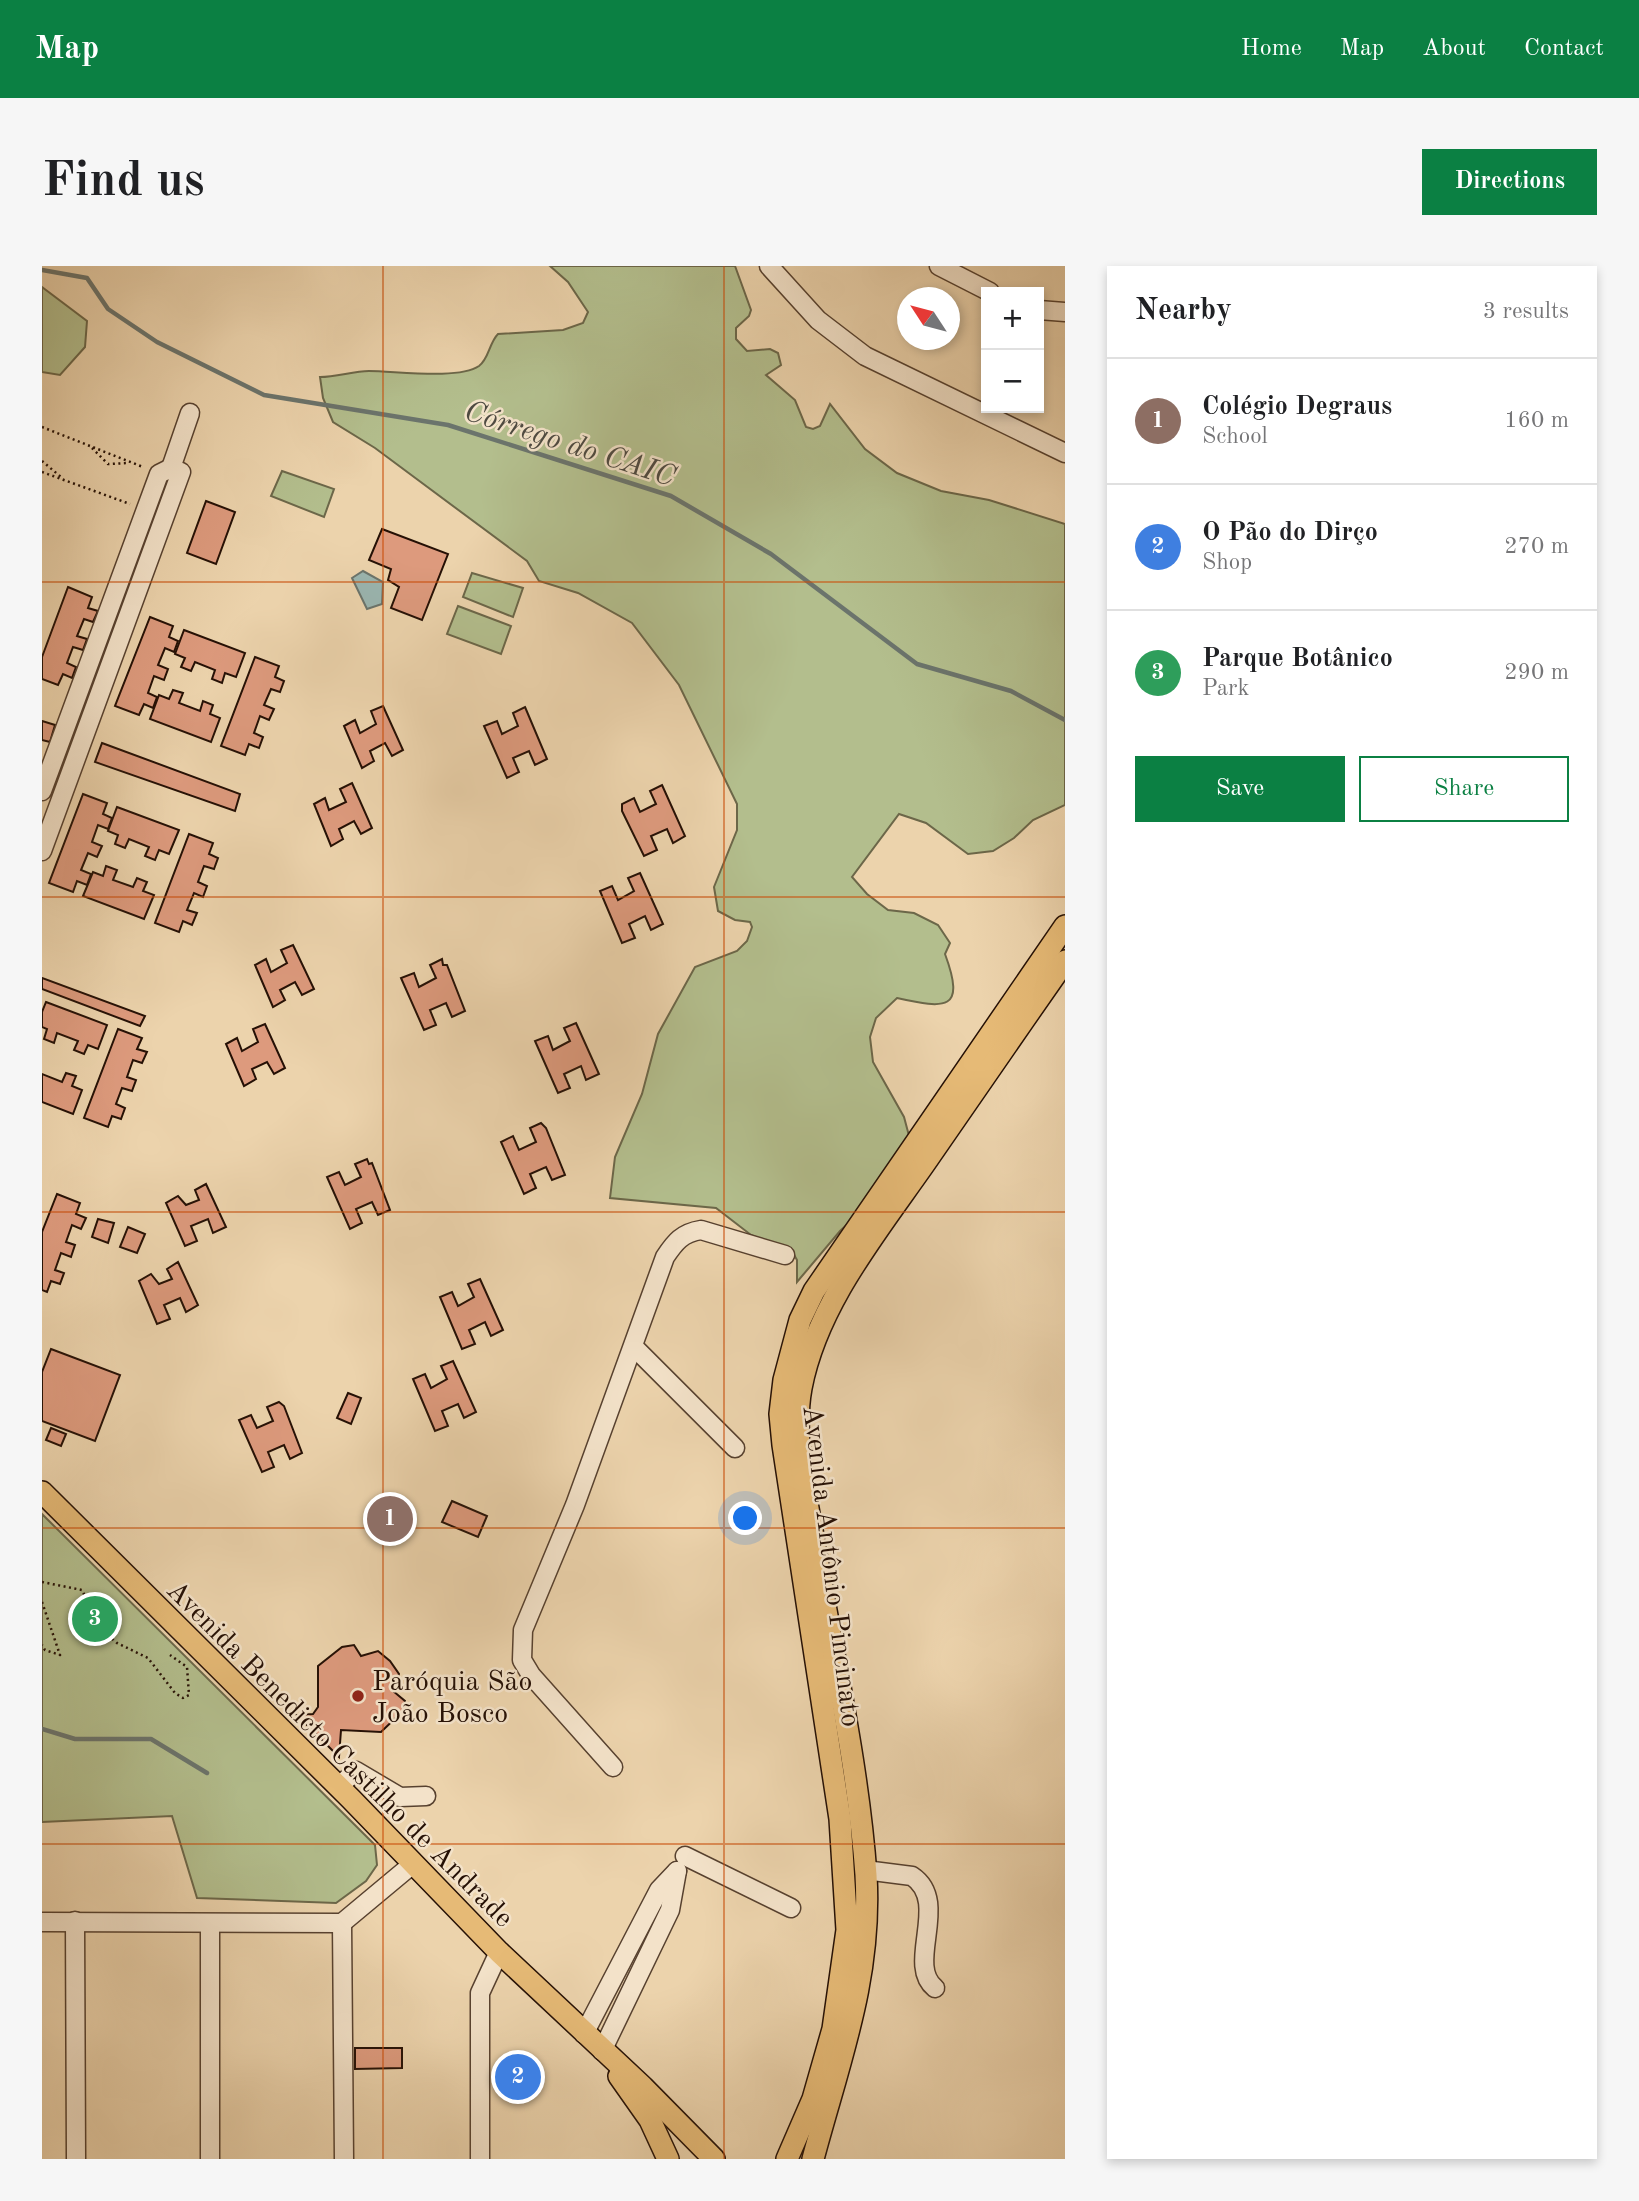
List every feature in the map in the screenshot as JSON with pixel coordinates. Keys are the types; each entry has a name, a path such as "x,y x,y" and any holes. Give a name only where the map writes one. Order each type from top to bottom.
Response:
{"main road":[{"name":"Avenida Antônio Pincinato","path":"787,2159 813,2099 834,2029 847,1930 840,1819 783,1446 780,1414 791,1352 800,1320 835,1259 1065,926"},
{"name":"Avenida Antônio Pincinato","path":"813,2159 859,1995 865,1933 865,1870 850,1755 806,1491 799,1414 801,1390 820,1329 851,1271 1065,961"},
{"name":"Avenida Benedicto Castilho de Andrade","path":"42,1492 339,1786 499,1952 643,2087 714,2159"},
{"name":"Avenida Benedicto Castilho de Andrade","path":"602,2051 650,2120 668,2159"}],"street":[{"path":"769,266 818,320 865,356 1065,453"},
{"path":"939,266 981,287"},
{"path":"1044,310 1065,312"},
{"path":"42,851 190,413"},
{"path":"42,791 146,510 171,471"},
{"path":"613,1767 531,1675 522,1660 520,1644 530,1611 575,1505 665,1257 680,1237 701,1230 785,1255"},
{"path":"634,1348 736,1448"},
{"path":"339,1786 356,1772 400,1797 426,1796"},
{"path":"685,1856 791,1909"},
{"path":"42,1922 342,1923 414,1863"},
{"path":"865,1870 912,1875 926,1891 929,1926 924,1971 928,1983 935,1988"},
{"path":"584,2034 659,1890 677,1871 670,1910 602,2051"},
{"path":"75,1921 76,2159"},
{"path":"342,1923 344,2159"},
{"path":"209,1924 210,2159"},
{"path":"628,1952 636,1949 644,1954 645,1962"},
{"path":"481,2159 480,1993 499,1952"}],"path":[{"path":"42,427 131,463 171,471"},
{"path":"91,446 108,464 131,463"},
{"path":"42,461 64,480"},
{"path":"42,472 146,510"},
{"path":"42,1582 82,1590 100,1628 117,1643 148,1658 175,1693 183,1698 189,1695 187,1667 170,1655"},
{"path":"42,1602 60,1655 46,1650 42,1645"}],"green space":[{"path":"550,266 735,266 751,310 749,316 736,328 736,339 747,351 770,349 778,353 781,365 766,375 795,400 806,427 813,429 820,426 830,404 865,449 897,473 941,491 989,500 1065,524 1065,805 1033,820 1014,838 993,851 968,854 926,823 899,814 852,877 867,894 888,910 914,913 938,925 950,943 945,954 951,973 952,996 947,1002 939,1004 897,998 876,1018 870,1037 873,1062 904,1117 912,1147 874,1200 840,1231 797,1282 797,1260 793,1253 751,1235 716,1208 610,1198 615,1157 642,1094 658,1034 695,967 737,951 747,941 752,927 750,922 735,920 718,911 714,887 737,830 737,804 679,685 632,623 578,593 539,581 527,561 375,448 333,422 323,398 320,377 363,371 457,373 479,366 498,334 563,330 583,323 588,312 568,282"},
{"path":"42,287 87,321 85,347 60,375 42,372"},
{"path":"282,471 334,489 324,517 271,496"},
{"path":"472,573 523,588 513,617 463,597"},
{"path":"458,606 511,626 501,654 447,634"},
{"path":"42,1514 375,1845 377,1865 366,1881 336,1903 197,1898 172,1816 42,1822"}],"water":[{"path":"363,571 383,582 382,604 367,609 352,578"}],"building":[{"path":"206,501 235,512 216,564 187,553"},
{"path":"382,529 448,554 422,620 391,608 399,587 388,580 391,569 369,560"},
{"path":"68,587 92,597 88,608 98,611 93,622 84,619 77,636 87,639 83,650 73,647 67,663 76,667 72,678 63,674 58,685 42,679 42,657"},
{"path":"150,617 173,626 169,637 178,641 174,652 165,648 158,665 168,669 164,680 154,676 148,693 157,697 153,708 144,704 139,715 115,706"},
{"path":"184,630 245,653 236,677 225,673 222,683 212,679 215,670 195,662 191,671 181,667 185,658 175,654"},
{"path":"255,657 279,666 275,677 284,681 280,692 271,689 264,705 274,709 269,720 260,716 254,733 263,737 259,748 249,744 245,755 221,746"},
{"path":"173,690 183,693 179,703 200,711 203,701 213,705 210,714 220,718 211,742 150,719 159,695 169,699"},
{"path":"383,706 403,750 392,756 385,743 370,751 374,761 362,768 344,726 355,720 360,733 376,724 371,711"},
{"path":"525,707 547,759 535,765 529,751 513,758 519,772 507,778 484,726 497,721 502,734 518,726 513,713"},
{"path":"42,721 55,725 50,742 42,740"},
{"path":"102,743 240,794 235,811 95,762"},
{"path":"352,783 372,828 361,834 354,821 339,829 343,839 331,846 314,804 325,798 329,810 346,802 340,789"},
{"path":"662,785 685,836 673,843 667,829 651,836 657,850 644,856 622,811 622,804 634,798 640,812 656,804 650,791"},
{"path":"83,794 107,803 103,814 112,818 108,829 98,825 92,842 102,846 97,857 88,853 81,870 91,874 87,885 77,881 73,892 49,883"},
{"path":"117,807 179,830 169,854 159,850 155,860 145,856 149,847 129,839 125,848 115,844 118,835 108,831"},
{"path":"189,834 213,843 209,854 218,858 214,869 204,866 198,882 207,886 203,897 194,893 187,910 197,913 192,925 183,921 179,932 155,923"},
{"path":"106,866 117,870 113,880 133,887 137,878 147,882 143,891 154,895 144,919 83,896 93,872 103,876"},
{"path":"640,873 663,924 651,930 645,916 629,924 635,938 622,943 600,891 612,886 618,900 634,891 628,878"},
{"path":"293,945 314,989 302,995 295,982 280,990 285,1000 273,1007 255,965 266,959 271,972 287,963 281,950"},
{"path":"442,959 443,965 447,965 465,1011 452,1017 446,1003 430,1010 436,1025 424,1030 401,978 414,973 419,987 436,978 430,965"},
{"path":"42,978 145,1016 140,1026 42,989"},
{"path":"46,1002 107,1025 98,1049 88,1045 84,1054 74,1050 78,1041 57,1033 54,1043 44,1039 47,1029 42,1027 42,1012"},
{"path":"576,1023 599,1074 586,1080 581,1066 564,1074 570,1088 558,1093 535,1041 548,1036 553,1050 570,1041 564,1028"},
{"path":"265,1024 285,1068 274,1074 267,1062 252,1069 256,1079 244,1086 226,1044 237,1038 242,1051 258,1042 253,1029"},
{"path":"118,1029 142,1038 137,1049 147,1052 142,1063 133,1060 127,1077 136,1080 132,1091 122,1088 116,1104 125,1108 121,1119 112,1116 108,1127 84,1118"},
{"path":"66,1073 76,1076 72,1086 82,1090 73,1114 42,1102 42,1074 62,1082"},
{"path":"541,1123 546,1128 565,1175 552,1180 546,1167 530,1174 536,1188 524,1194 501,1142 513,1136 519,1150 536,1142 530,1128"},
{"path":"367,1159 369,1164 372,1163 390,1210 378,1215 372,1202 356,1209 362,1223 350,1229 327,1177 339,1172 345,1185 361,1177 355,1164"},
{"path":"206,1184 226,1227 213,1233 208,1219 191,1226 197,1241 185,1246 166,1203 178,1196 186,1205 199,1200 195,1190"},
{"path":"57,1194 80,1203 76,1214 86,1218 81,1229 72,1225 66,1242 75,1245 71,1257 61,1253 55,1270 64,1273 60,1284 51,1281 47,1292 42,1290 42,1232"},
{"path":"98,1219 114,1223 108,1243 92,1237"},
{"path":"128,1227 145,1234 137,1253 120,1247"},
{"path":"178,1262 198,1305 186,1312 180,1298 164,1305 170,1319 157,1324 139,1281 151,1274 159,1284 172,1279 167,1269"},
{"path":"480,1279 503,1330 491,1336 485,1322 469,1330 475,1344 462,1349 440,1297 452,1292 458,1306 474,1297 468,1284"},
{"path":"51,1349 120,1375 95,1441 42,1421 42,1372"},
{"path":"453,1361 476,1412 464,1418 458,1404 442,1411 448,1426 435,1431 413,1379 425,1374 431,1388 447,1379 441,1366"},
{"path":"348,1393 361,1398 351,1424 337,1418"},
{"path":"279,1402 284,1406 302,1453 290,1459 284,1445 268,1452 274,1467 262,1472 239,1420 251,1415 257,1428 273,1421 267,1407"},
{"path":"51,1428 66,1434 61,1446 46,1440"},
{"path":"452,1501 487,1516 478,1537 442,1522"},
{"name":"Paróquia São João Bosco","path":"354,1645 361,1656 378,1651 390,1661 399,1674 393,1691 405,1701 404,1710 381,1732 341,1730 339,1757 297,1715 313,1714 318,1707 318,1666 342,1647"},
{"path":"355,2048 402,2048 402,2068 355,2069"}],"waterway":[{"name":"Córrego do CAIC","path":"42,270 87,278 108,309 157,342 264,395 448,425 671,496 771,554 917,664 1011,691 1065,720"},
{"path":"42,1729 75,1739 151,1739 207,1773"}],"place":[{"name":"Colégio Degraus","path":"390,1519"},
{"name":"Parque Botânico","path":"95,1619"},
{"name":"Paróquia São João Bosco","path":"358,1696"},
{"name":"O Pão do Dirço","path":"518,2077"}]}
